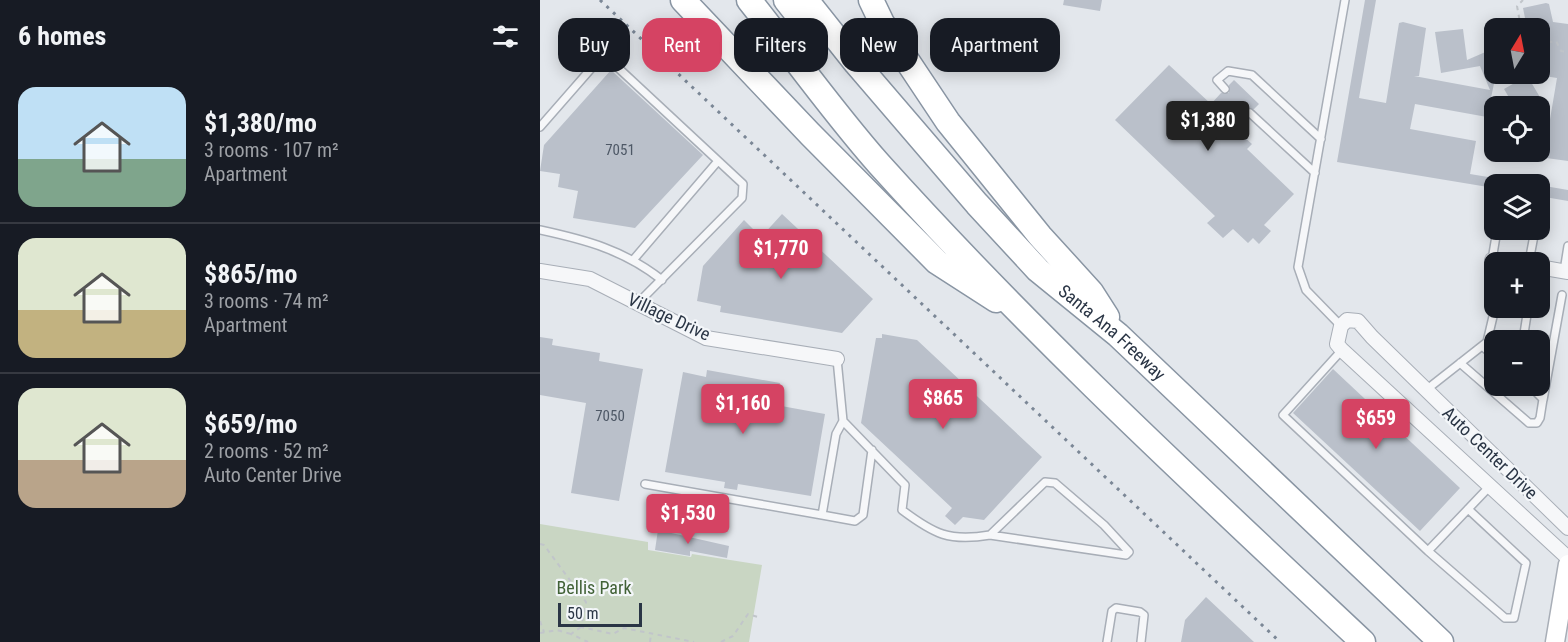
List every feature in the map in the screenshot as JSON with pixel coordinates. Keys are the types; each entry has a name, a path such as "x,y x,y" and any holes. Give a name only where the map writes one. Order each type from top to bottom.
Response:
{"highway":[{"path":"683,0 802,126 937,262 1030,323"},
{"path":"749,0 878,163 1030,323 1102,396 1363,642"},
{"path":"786,0 831,57 840,59"},
{"name":"Santa Ana Freeway","path":"806,0 840,43"},
{"path":"871,0 882,23 948,122 1032,227 1091,292 1118,335"},
{"name":"Santa Ana Freeway","path":"864,72 976,204 1038,270 1118,335 1441,642"},
{"path":"1424,626 1446,642"}],"main road":[{"path":"1555,642 1568,564"}],"street":[{"path":"1550,269 1566,271"},
{"name":"Village Drive","path":"540,271 590,279 706,338 837,359"},
{"name":"Auto Center Drive","path":"1341,326 1347,320 1358,321 1568,528"},
{"path":"1341,326 1337,344 1342,350"},
{"name":"Auto Center Drive","path":"1342,350 1568,558"}],"lane":[{"path":"1341,326 1306,290 1298,267 1345,0"},
{"path":"540,127 596,63 613,63 742,184 742,198 638,303"},
{"path":"1226,89 1216,80 1228,71 1252,75 1320,139"},
{"path":"1250,113 1315,173"},
{"path":"634,259 718,161"},
{"path":"540,230 571,237 634,259 662,280"},
{"path":"1566,271 1568,246"},
{"path":"1460,363 1529,423 1537,423 1540,418 1562,295"},
{"path":"1426,390 1482,346 1490,335 1494,318"},
{"path":"1342,350 1283,416 1428,551 1505,618 1514,618 1526,563 1468,509"},
{"path":"822,515 836,434 843,421 837,359"},
{"path":"1539,396 1543,400"},
{"path":"843,421 905,485 902,510 932,532 971,538 990,536 1126,555 1129,552 1104,525 1055,483 1045,482 1035,489 990,536"},
{"path":"645,484 855,521 863,515 872,450"},
{"path":"1428,551 1490,486"},
{"path":"1107,642 1112,611 1116,608 1140,612 1144,615 1141,642"}],"path":[{"path":"1519,18 1517,6 1523,0"},
{"path":"1550,42 1556,41 1561,51 1568,52"},
{"path":"540,544 544,545 586,602 581,627 571,634"},
{"path":"721,642 733,636 748,614 761,618"},
{"path":"540,621 545,632"},
{"path":"581,627 613,634 624,628 692,642"},
{"path":"540,633 557,630 588,642"},
{"path":"650,642 651,634"}],"green space":[{"name":"Bellis Park","path":"540,524 648,542 648,550 762,565 749,642 540,642"}],"building":[{"path":"1064,0 1102,0 1100,11 1063,5"},
{"path":"1365,0 1376,0 1359,98 1386,103 1399,23 1403,22 1426,28 1419,76 1414,76 1490,90 1488,84 1494,84 1491,96 1484,96 1484,116 1415,104 1410,129 1476,141 1470,174 1484,176 1484,186 1337,162"},
{"path":"1549,4 1553,22 1568,24 1568,161 1550,159 1550,119 1557,78 1550,77 1550,18 1525,18 1523,8"},
{"path":"1463,29 1467,60 1484,53 1484,76 1480,66 1441,73 1435,32"},
{"path":"1169,65 1211,104 1221,93 1229,93 1229,85 1234,80 1259,104 1254,109 1246,109 1246,117 1235,129 1252,144 1247,149 1294,194 1264,225 1271,231 1259,244 1253,238 1248,243 1233,229 1223,238 1207,223 1215,216 1115,120"},
{"path":"609,72 613,72 703,155 635,228 573,218 578,191 558,187 560,174 540,171 544,145"},
{"path":"1513,84 1532,84 1539,96 1508,96 1504,89"},
{"path":"1550,187 1568,190 1568,201 1550,198"},
{"path":"782,214 873,299 842,333 720,312 721,306 697,301 703,266 744,220 761,237"},
{"path":"882,334 917,340 1042,457 984,520 963,517 955,525 945,516 952,508 861,423 876,338 882,338"},
{"path":"540,337 553,339 552,345 600,353 599,361 643,369 619,501 571,493 586,403 540,395"},
{"path":"1333,369 1460,488 1420,531 1293,413"},
{"path":"707,370 780,383 776,405 825,414 811,496 738,484 737,490 724,488 725,482 665,472 683,372 706,377"},
{"path":"658,530 729,546 727,558 690,551 690,556 655,550"},
{"path":"1206,597 1254,642 1181,642 1185,620"}],"railway":[{"path":"600,0 1280,642"}]}
